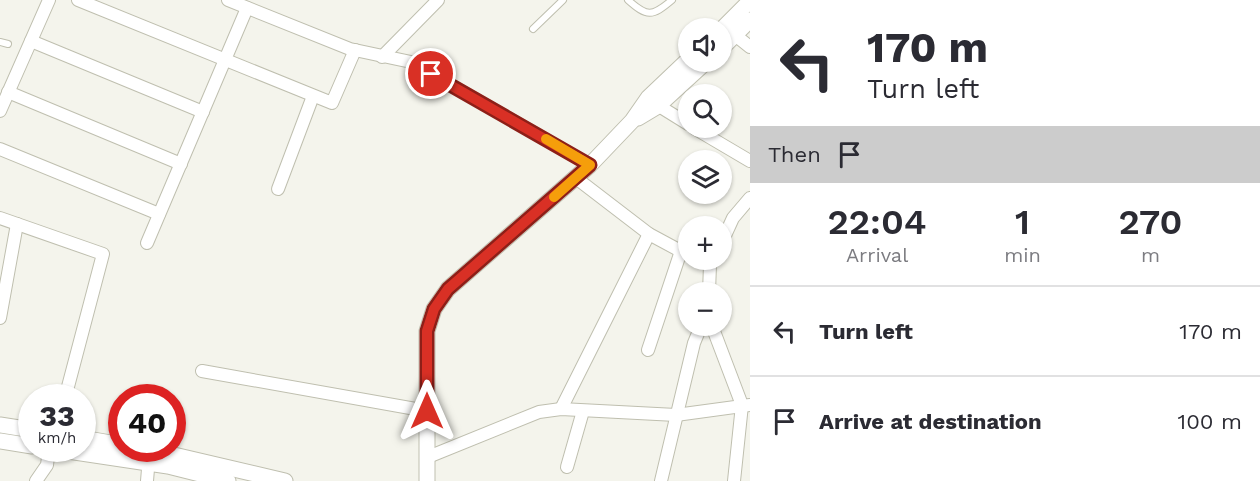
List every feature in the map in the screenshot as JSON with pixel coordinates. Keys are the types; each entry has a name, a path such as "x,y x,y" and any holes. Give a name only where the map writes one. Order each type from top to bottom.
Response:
{"street":[{"path":"0,111 49,0"},
{"path":"78,0 332,104 355,50"},
{"path":"228,0 244,4 355,50 411,62 590,165"},
{"path":"382,57 438,0"},
{"path":"732,24 750,2"},
{"path":"147,243 225,60 244,4"},
{"path":"732,28 750,20"},
{"path":"732,34 750,47"},
{"path":"31,41 203,112"},
{"path":"653,102 678,72"},
{"path":"427,481 427,331 434,309 448,289 576,178 653,102 693,72"},
{"path":"8,92 181,164"},
{"path":"278,189 313,96"},
{"path":"653,102 678,118"},
{"path":"711,138 750,161"},
{"path":"0,149 159,214"},
{"path":"576,178 649,234 678,249"},
{"path":"732,220 749,200"},
{"path":"0,218 103,254 69,384"},
{"path":"0,318 17,224"},
{"path":"561,409 649,234"},
{"path":"648,350 679,270"},
{"path":"650,481 661,481 697,336"},
{"path":"715,336 746,405 734,481"},
{"path":"202,371 427,411"},
{"path":"428,457 539,412 561,409 676,415 746,405"},
{"path":"567,468 583,411"},
{"path":"0,425 18,428"},
{"path":"0,441 18,444"},
{"path":"36,481 47,462"},
{"path":"147,462 147,481"},
{"path":"171,462 228,481"},
{"path":"185,462 285,481"}],"lane":[{"path":"533,29 563,0"},
{"path":"628,0 640,11 648,14 658,12 672,0"},
{"path":"0,42 8,44"}],"slow traffic":[{"path":"546,139 590,165 554,197"}],"route":[{"path":"427,411 427,331 434,309 448,289 590,165 431,74"}]}
